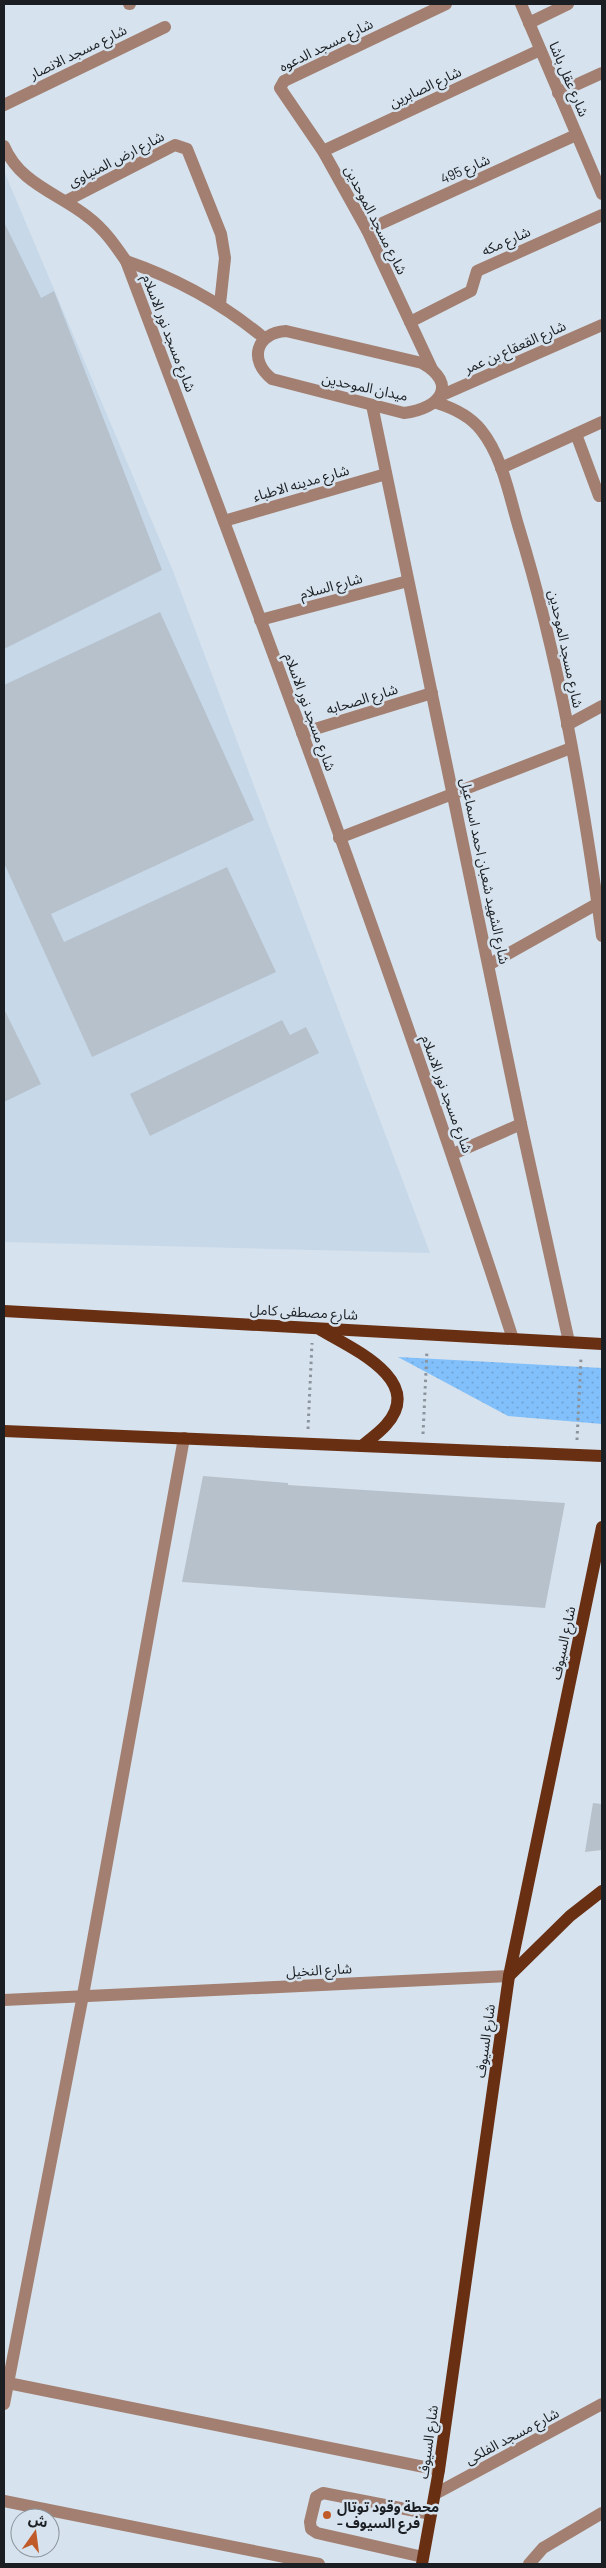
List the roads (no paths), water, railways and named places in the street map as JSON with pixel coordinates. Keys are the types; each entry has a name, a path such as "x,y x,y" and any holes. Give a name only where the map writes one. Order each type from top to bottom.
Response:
{"main road":[{"name":"شارع مصطفى كامل","path":"4,1311 602,1344"},
{"path":"316,1328 380,1365 394,1386 396,1396 392,1416 386,1425 362,1446"},
{"path":"4,1430 602,1456"},
{"name":"شارع السيوف","path":"422,2561 439,2470 509,1976 602,1526"},
{"path":"509,1976 570,1916 602,1891"}],"street":[{"name":"شارع مسجد الدعوه","path":"281,92 281,84 284,81 446,4"},
{"name":"شارع عقل باشا","path":"521,4 576,135 601,185"},
{"path":"529,23 568,4"},
{"name":"شارع مسجد الانصار","path":"4,105 165,27"},
{"name":"شارع الصابرين","path":"323,151 540,50"},
{"path":"558,93 602,73"},
{"name":"شارع مسجد الموحدين","path":"281,92 323,151 367,230 432,369"},
{"name":"شارع 495","path":"367,230 576,135"},
{"name":"شارع ارض المنياوى","path":"66,201 175,145 186,149 221,234 225,258 220,304"},
{"name":"شارع مسجد نور الاسلام","path":"4,146 19,171 37,186 66,201 89,218 109,237 126,261 302,733 453,1154 513,1339"},
{"name":"شارع مكه","path":"410,322 471,291 477,271 602,215"},
{"path":"126,261 182,283 220,304 264,338 275,332 286,331 413,360 432,369 440,381 438,399"},
{"name":"شارع القعقاع بن عمر","path":"438,399 602,325"},
{"name":"ميدان الموحدين","path":"264,338 258,348 258,360 262,371 272,379 404,413 422,411 438,399"},
{"name":"شارع مسجد الموحدين","path":"438,399 456,409 481,430 500,468 541,600 567,725 600,902 602,936"},
{"name":"شارع الشهيد شعبان احمد اسماعيل","path":"372,405 490,964 521,1124 576,1342"},
{"path":"500,468 602,422"},
{"path":"576,434 599,496"},
{"name":"شارع مدينه الاطباء","path":"224,521 386,474"},
{"name":"شارع السلام","path":"260,620 408,581"},
{"name":"شارع الصحابه","path":"302,733 432,693"},
{"path":"567,725 602,706"},
{"path":"339,838 571,748"},
{"path":"490,964 600,902"},
{"path":"453,1154 521,1124"},
{"path":"4,2404 83,1995 184,1438"},
{"name":"شارع النخيل","path":"4,2000 509,1976"},
{"path":"8,2383 439,2470"},
{"name":"شارع مسجد الفلكى","path":"435,2494 602,2404"},
{"path":"422,2561 317,2533 311,2529 310,2522 316,2497 323,2493 432,2514"},
{"path":"4,2502 319,2564"},
{"path":"529,2564 543,2548 602,2513"}],"place":[{"name":"محطة وقود توتال - فرع السيوف","path":"327,2515"}]}
